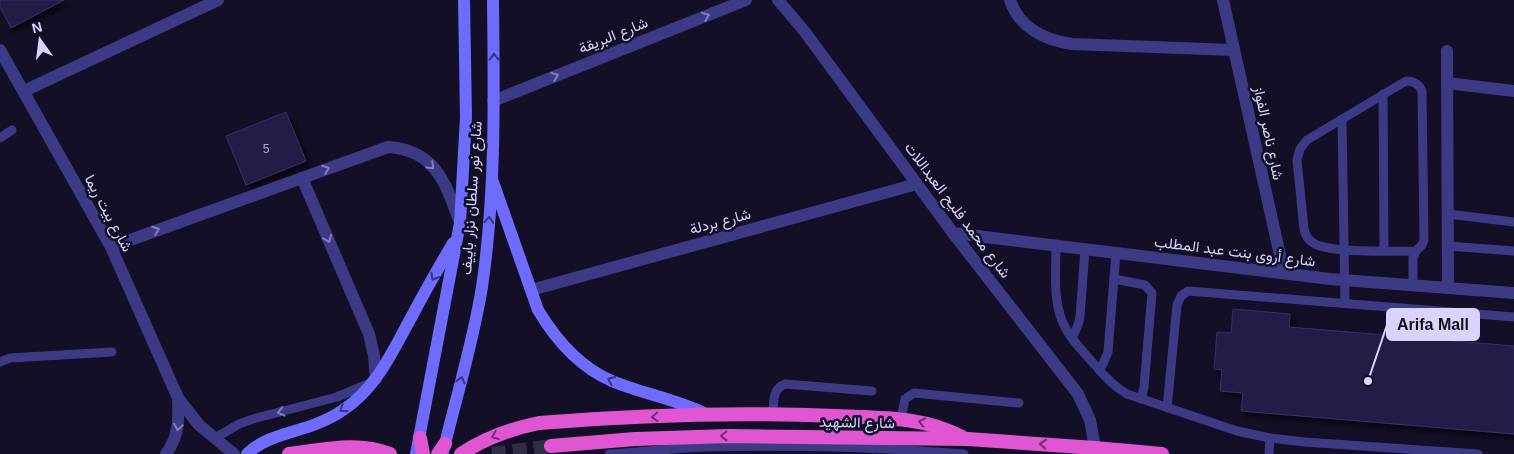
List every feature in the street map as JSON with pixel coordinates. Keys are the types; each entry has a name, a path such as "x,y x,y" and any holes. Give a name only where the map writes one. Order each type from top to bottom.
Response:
{"highway":[{"path":"460,454 493,436 539,423 706,414 774,414 901,419 922,422 968,439"},
{"name":"شارع الشهيد","path":"551,446 626,439 729,436 968,439 1162,454"},
{"path":"420,438 423,454"},
{"path":"289,454 356,447 390,454"}],"main road":[{"name":"شارع نور سلطان نزار باييف","path":"416,454 459,229 466,118 464,0"},
{"name":"شارع نور سلطان نزار باييف","path":"442,451 472,335 481,288 490,213 493,0"},
{"path":"491,175 538,310 548,328 561,344 592,370 610,380 675,401 706,414"},
{"path":"247,454 267,440 331,418 358,399 376,379 459,229"}],"street":[{"path":"24,91 218,0"},
{"name":"شارع البريقة","path":"493,101 746,0"},
{"name":"شارع محمد فليح العبداللات","path":"778,0 805,32 953,233 1078,394 1090,420 1095,448"},
{"path":"1010,0 1020,18 1030,29 1043,37 1057,42 1234,50"},
{"name":"شارع ناصر الفواز","path":"1223,0 1284,273"},
{"path":"1447,51 1448,288"},
{"name":"شارع بيت ريما","path":"1,53 111,247 178,398 192,416 234,454"},
{"path":"1447,83 1514,91"},
{"path":"111,247 388,147 400,148 422,158 438,173 449,192 459,229"},
{"path":"302,178 369,334 374,356 376,379"},
{"name":"شارع بردلة","path":"531,290 917,184"},
{"name":"شارع أروى بنت عبد المطلب","path":"953,233 1345,280 1514,293"},
{"name":"شارع بيت ريما","path":"166,454 171,448 178,431 178,398"}],"lane":[{"path":"1413,285 1413,258 1424,240 1422,91 1418,84 1406,81 1307,140 1300,149 1297,160 1308,239 1316,245 1344,251 1416,251"},
{"path":"1383,94 1384,250"},
{"path":"1342,119 1345,303"},
{"path":"0,138 12,130"},
{"path":"1448,214 1514,222"},
{"path":"1056,245 1056,299 1061,320 1072,338 1121,391 1141,400 1237,431 1270,438 1478,454"},
{"path":"1448,246 1514,251"},
{"path":"1072,338 1080,317 1085,249"},
{"path":"1100,370 1108,352 1116,252"},
{"path":"1114,279 1145,285 1152,293 1144,387 1141,400"},
{"path":"1167,408 1177,305 1184,293 1193,290 1514,316"},
{"path":"0,362 10,358 112,352"},
{"path":"215,438 239,424 337,397 376,379"},
{"path":"774,414 775,393 785,384 872,391"},
{"path":"901,419 906,399 914,393 1019,402"},
{"path":"1269,454 1270,438"},
{"path":"609,454 706,448 775,447 869,448 964,454"}],"building":[{"path":"0,0 64,0 11,28 0,7"},
{"path":"286,112 306,161 246,185 226,136"},
{"path":"1233,309 1290,314 1289,327 1514,346 1514,434 1241,411 1243,393 1220,391 1222,370 1214,369 1217,332 1231,333"}],"tunnel":[{"path":"492,454 551,446"}],"place":[{"name":"Arifa Mall","path":"1368,381"}]}
